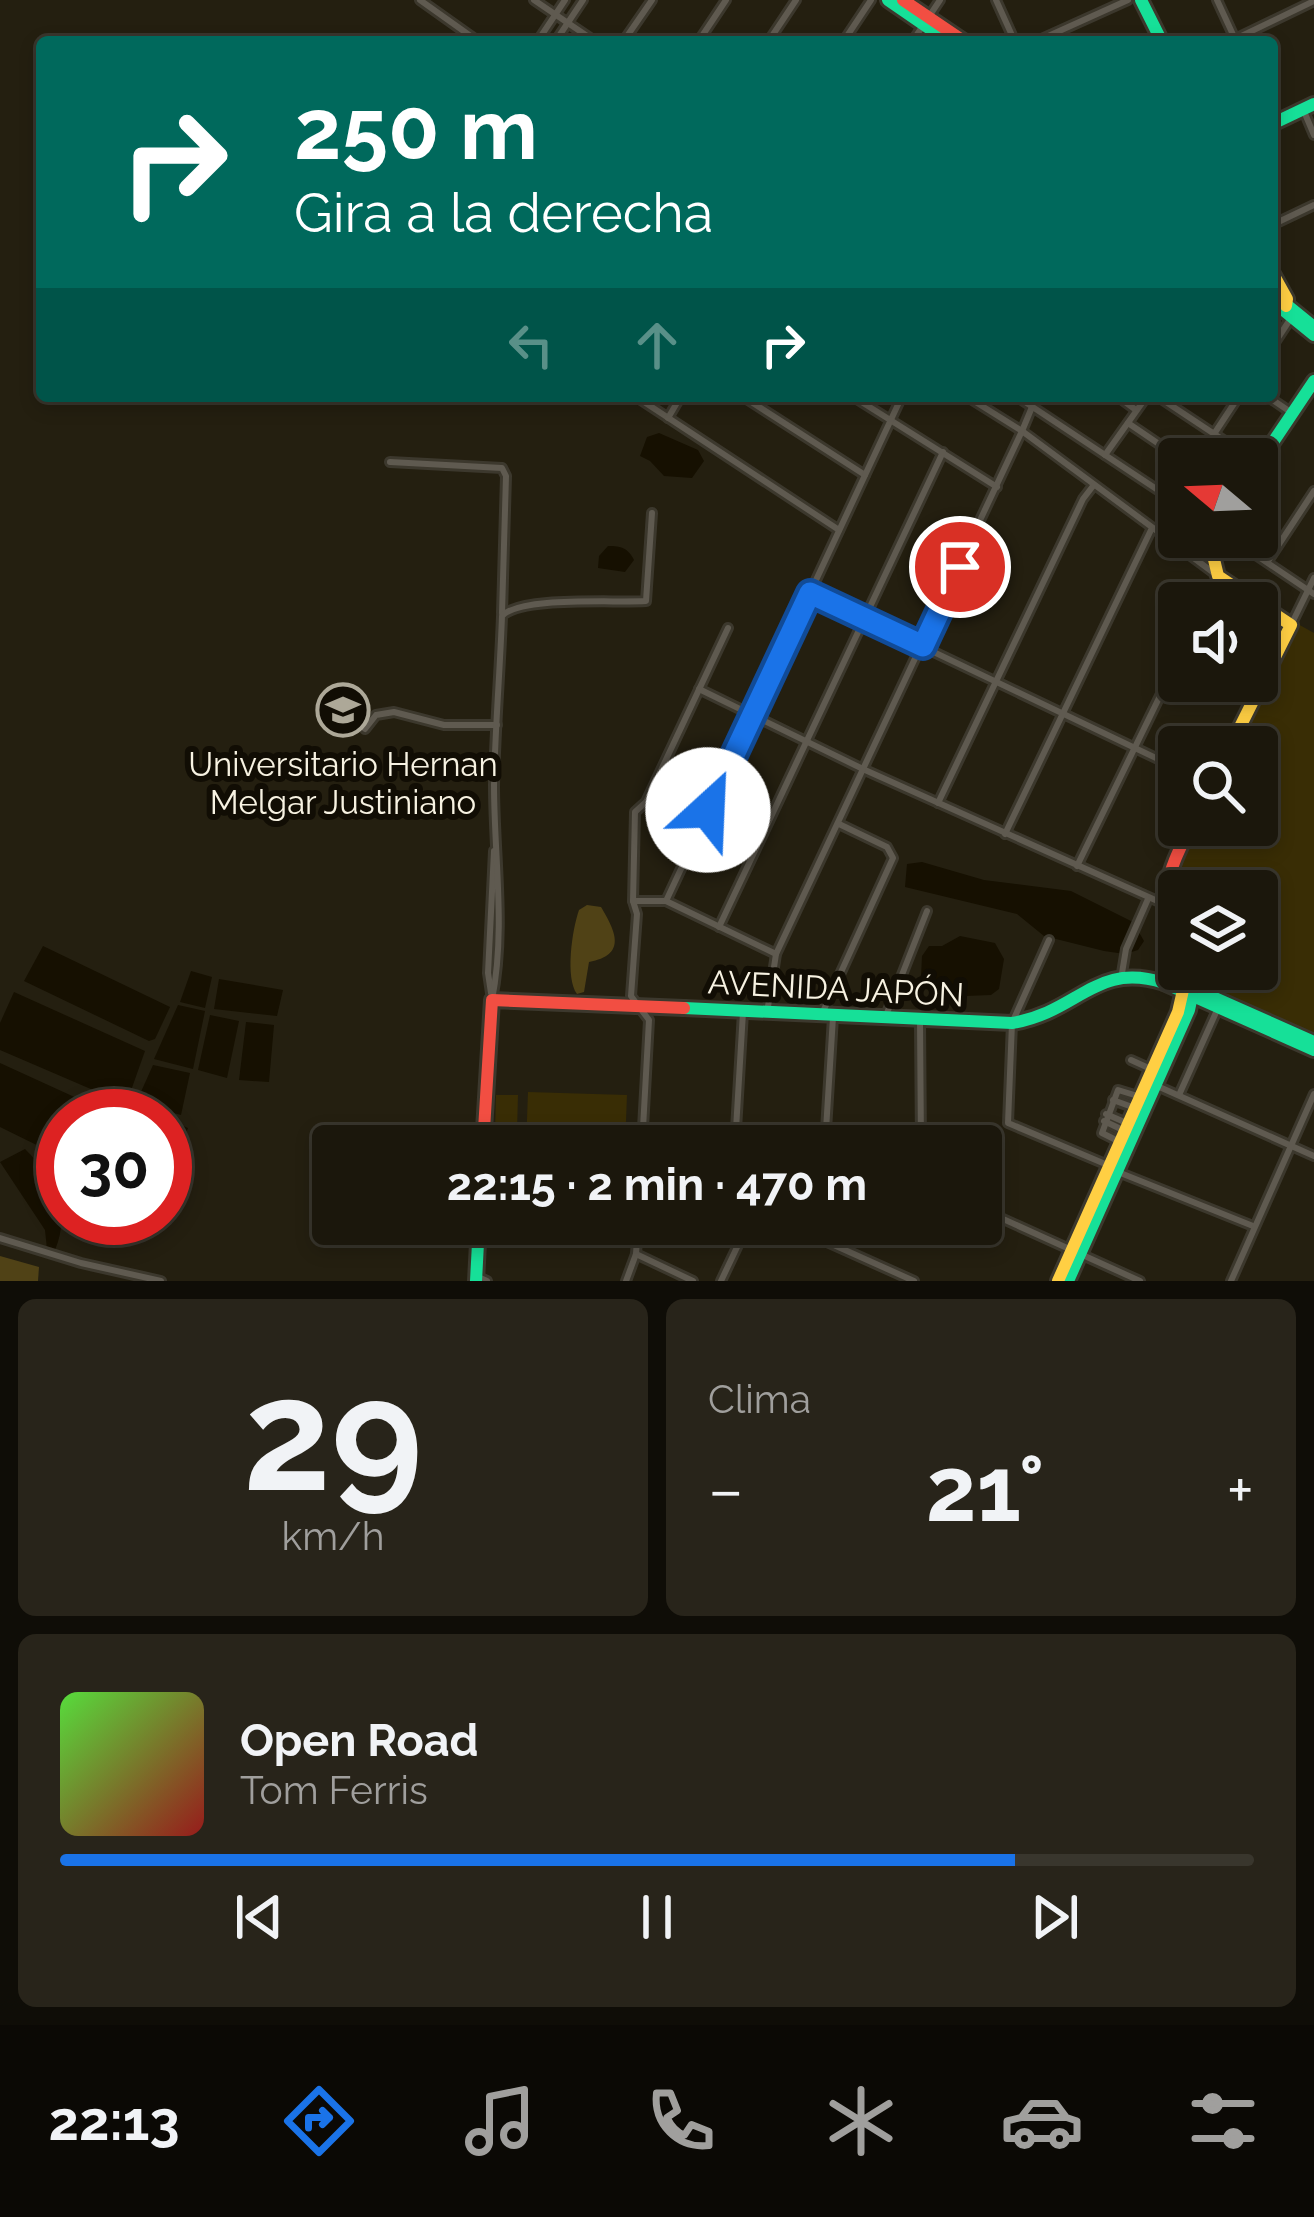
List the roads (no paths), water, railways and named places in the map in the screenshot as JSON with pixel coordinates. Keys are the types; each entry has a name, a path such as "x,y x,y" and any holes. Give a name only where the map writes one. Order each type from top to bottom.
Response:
{"street":[{"path":"420,0 471,36"},
{"path":"534,0 587,36"},
{"path":"541,36 565,0"},
{"path":"559,36 583,0"},
{"path":"627,36 652,0"},
{"path":"702,36 726,0"},
{"path":"773,36 796,0"},
{"path":"847,36 871,0"},
{"path":"888,0 954,36"},
{"path":"903,0 942,36"},
{"path":"916,36 940,0"},
{"path":"996,0 1013,36"},
{"path":"1048,36 1128,0"},
{"path":"1142,0 1159,36"},
{"path":"1217,0 1230,36"},
{"path":"1285,0 1290,11"},
{"path":"1240,36 1314,1"},
{"path":"1278,121 1308,107 1314,134"},
{"path":"1278,222 1314,205"},
{"path":"1283,307 1314,331"},
{"path":"1274,438 1314,381"},
{"path":"644,402 839,530"},
{"path":"668,418 678,402"},
{"path":"751,402 865,475"},
{"path":"861,402 997,487"},
{"path":"666,901 899,402"},
{"path":"976,402 1022,431 1158,535"},
{"path":"1025,402 1158,490"},
{"path":"1125,402 1136,410"},
{"path":"1105,455 1142,402"},
{"path":"1166,402 1220,438"},
{"path":"1214,434 1235,402"},
{"path":"1276,402 1292,413"},
{"path":"766,1014 776,954 1032,407"},
{"path":"1128,423 1158,443"},
{"path":"719,927 944,452"},
{"path":"390,462 502,468 506,476 484,1125"},
{"path":"938,803 1093,486"},
{"path":"1268,562 1314,491"},
{"path":"502,616 510,607 535,602 646,601 652,514"},
{"path":"1005,834 1151,530"},
{"path":"1192,558 1291,625"},
{"path":"1215,558 1216,582"},
{"path":"1262,558 1308,592"},
{"path":"1240,726 1314,578"},
{"path":"810,593 1158,758"},
{"path":"643,1125 649,1020 631,996 637,914 633,901 635,812 646,802 728,628"},
{"path":"699,689 1155,901 1158,907"},
{"path":"1077,866 1158,700"},
{"path":"365,729 376,715 394,712 444,725 497,725"},
{"path":"825,1125 827,1016 893,858 887,847 839,824"},
{"path":"1158,982 1122,973 1126,949 1182,846"},
{"path":"633,901 666,901 776,954"},
{"path":"885,1018 927,910"},
{"path":"1049,940 1012,1023 1008,1123 1253,1226"},
{"name":"AVENIDA JAPÓN","path":"492,1000 1012,1023 1055,1012 1122,973"},
{"path":"1188,990 1218,1008 1314,1046"},
{"path":"1188,990 1314,1046"},
{"path":"1058,1281 1114,1169 1188,990"},
{"path":"1179,1095 1218,1008"},
{"path":"736,1125 743,1012"},
{"path":"920,1021 921,1125"},
{"path":"1131,1060 1179,1095 1314,1156"},
{"path":"1114,1169 1138,1102 1154,1077"},
{"path":"1125,1132 1102,1133 1105,1118 1118,1090 1138,1102"},
{"path":"1232,1281 1314,1094"},
{"path":"1105,1118 1125,1132"},
{"path":"1002,1219 1140,1281"},
{"path":"0,1238 161,1281"},
{"path":"479,1245 480,1280"},
{"path":"626,1281 637,1245"},
{"path":"722,1281 738,1245"},
{"path":"832,1245 914,1281"},
{"path":"1068,1281 1076,1253"},
{"path":"636,1254 693,1281"}],"place":[{"name":"Universitario Hernan Melgar Justiniano","path":"343,710"}]}
